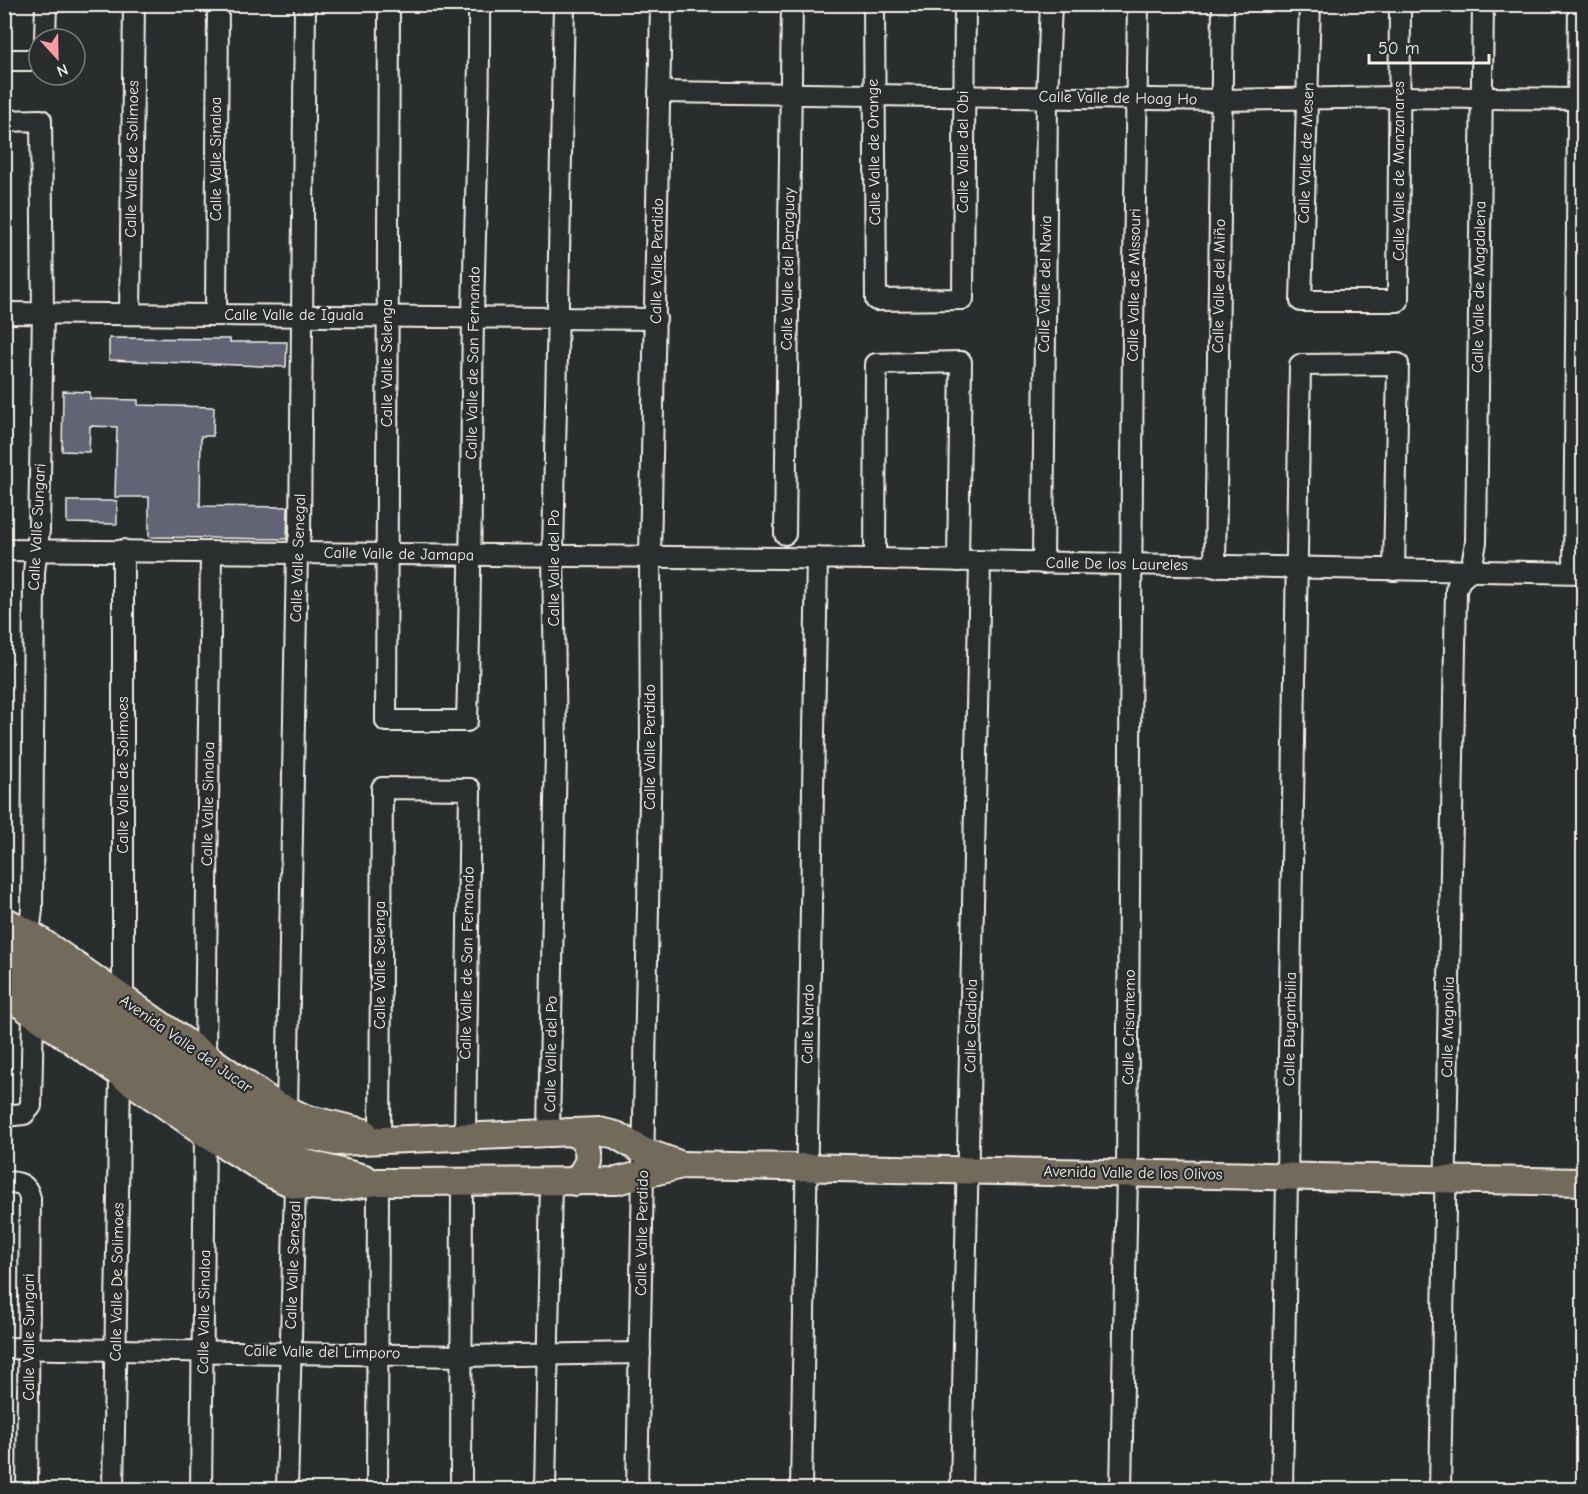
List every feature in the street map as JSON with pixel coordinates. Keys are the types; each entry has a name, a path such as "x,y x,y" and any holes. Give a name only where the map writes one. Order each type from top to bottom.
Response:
{"main road":[{"name":"Avenida Valle del Jucar","path":"4,920 29,933 287,1111 359,1130 380,1141"},
{"name":"Avenida Valle del Jucar","path":"4,948 33,963 260,1142 306,1163 378,1182"},
{"name":"Avenida Valle del Jucar","path":"4,970 278,1129 336,1142 599,1131 616,1135 643,1163 616,1182 378,1182 337,1188 296,1185 273,1175 205,1134 4,993"},
{"path":"559,1132 583,1137 589,1150 588,1166 563,1182"},
{"name":"Avenida Valle de los Olivos","path":"643,1163 1584,1182"}],"street":[{"path":"45,27 46,4"},
{"name":"Calle Valle de Solimoes","path":"130,313 134,4"},
{"name":"Calle Valle Sinaloa","path":"216,314 218,4"},
{"name":"Calle Valle Senegal","path":"287,1111 297,553 300,534 305,4"},
{"name":"Calle Valle Selenga","path":"389,4 386,721 468,721"},
{"name":"Calle Valle de San Fernando","path":"468,721 473,316 480,95 479,4"},
{"name":"Calle Valle del Po","path":"559,1132 553,554 564,4"},
{"name":"Calle Valle Perdido","path":"637,1490 651,747 650,557 661,4"},
{"name":"Calle Valle del Paraguay","path":"785,534 792,4"},
{"name":"Calle Valle de Orange","path":"874,4 876,300 963,299"},
{"name":"Calle Valle del Obi","path":"963,299 964,4"},
{"name":"Calle Valle del Navia","path":"1043,563 1047,97 1051,4"},
{"name":"Calle Valle de Missouri","path":"1133,565 1138,4"},
{"name":"Calle Valle del Miño","path":"1215,567 1222,4"},
{"name":"Calle Valle de Mesen","path":"1301,301 1309,99 1310,4"},
{"name":"Calle Valle de Manzanares","path":"1301,301 1398,301 1400,4"},
{"name":"Calle Valle de Magdalena","path":"1471,570 1476,542 1483,4"},
{"path":"1579,4 1581,71 1577,99 1579,572"},
{"path":"4,60 27,60"},
{"name":"Calle Valle de Hoag Ho","path":"659,92 791,96 1222,100 1399,97 1577,99"},
{"name":"Calle Valle Sungari","path":"4,122 41,120 43,313 37,550 34,572 32,909 29,933"},
{"name":"Calle Valle de Iguala","path":"4,313 559,316 656,319"},
{"path":"875,559 876,364 961,362 958,561"},
{"path":"1297,568 1300,365 1398,364 1394,570"},
{"name":"Calle Valle de Jamapa","path":"4,550 553,554 650,557"},
{"name":"Calle Valle de Solimoes","path":"123,550 123,1000"},
{"name":"Calle Valle Sinaloa","path":"205,1056 211,552"},
{"name":"Calle De los Laureles","path":"650,557 1579,572"},
{"name":"Calle Nardo","path":"801,1490 817,558"},
{"name":"Calle Gladiola","path":"961,1490 980,562"},
{"name":"Calle Crisantemo","path":"1121,1490 1127,1173 1133,565"},
{"name":"Calle Bugambilia","path":"1282,1490 1297,568"},
{"name":"Calle Magnolia","path":"1440,1490 1456,590 1460,580 1471,570"},
{"name":"Calle Valle Selenga","path":"380,1141 382,788 470,789"},
{"name":"Calle Valle de San Fernando","path":"465,1136 470,789"},
{"path":"4,1116 19,1116 29,1111 32,1101 33,1013"},
{"name":"Calle Valle De Solimoes","path":"114,1490 120,1074"},
{"name":"Calle Valle Sinaloa","path":"201,1490 205,1134"},
{"name":"Calle Valle Sungari","path":"4,1182 21,1183 26,1186 30,1198 27,1490"},
{"path":"377,1490 378,1182"},
{"path":"461,1490 462,1182"},
{"path":"545,1490 546,1354 563,1182"},
{"name":"Calle Valle Senegal","path":"287,1490 296,1185"},
{"name":"Calle Valle del Limporo","path":"4,1348 116,1348 462,1356 640,1353"}],"building":[{"path":"109,338 287,342 286,367 109,360"},
{"path":"63,391 90,392 90,399 138,400 138,405 214,407 213,436 201,436 200,506 288,507 287,539 149,537 149,497 115,497 117,427 90,426 89,452 62,451"},
{"path":"67,501 117,501 117,524 67,523"}]}
